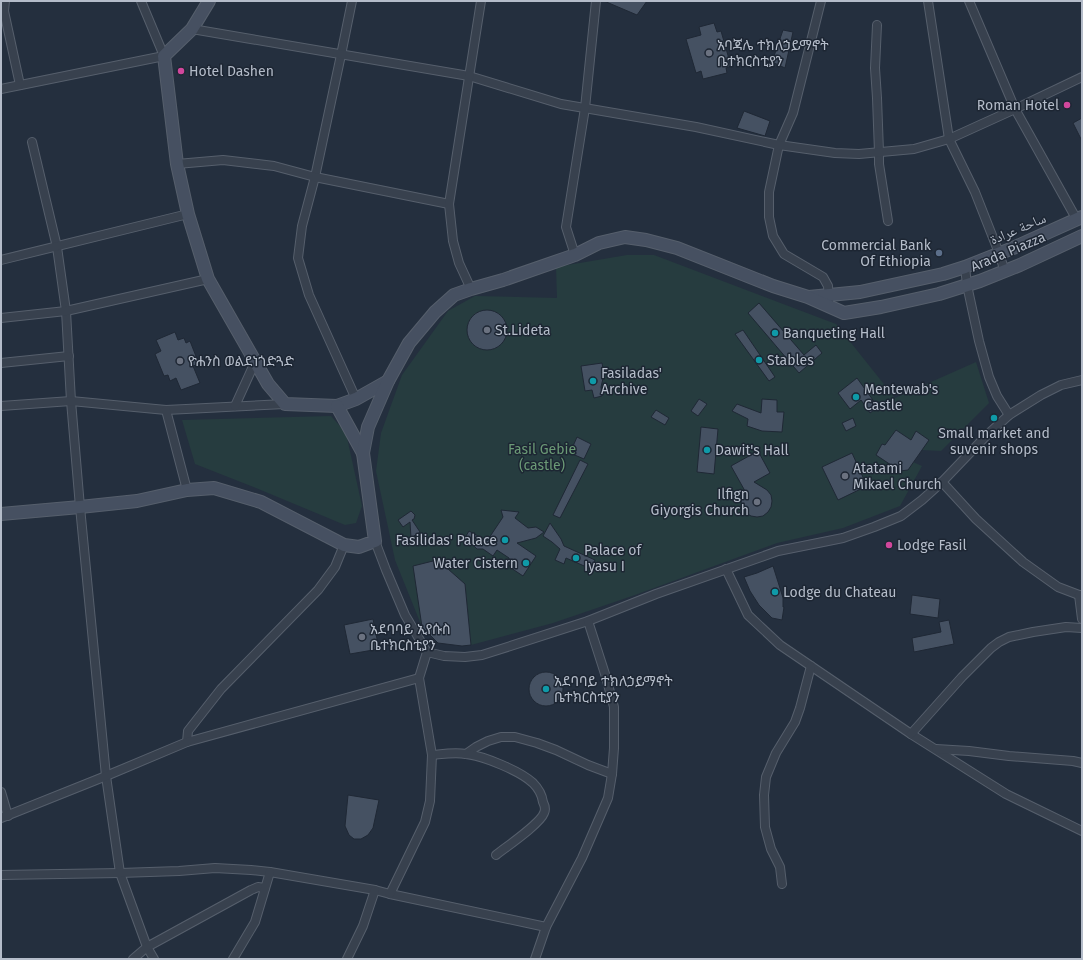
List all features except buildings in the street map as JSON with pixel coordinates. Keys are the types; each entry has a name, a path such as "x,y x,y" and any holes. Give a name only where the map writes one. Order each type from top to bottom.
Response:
{"street":[{"path":"5,1 4,12 20,85"},
{"path":"141,1 164,56 178,164 188,214 208,279 268,384 285,404"},
{"path":"1,89 164,56 192,29 209,1"},
{"path":"352,1 315,177 302,226 298,258 309,295 356,399"},
{"path":"471,289 459,263 453,241 449,204 481,1"},
{"path":"821,1 793,113 779,145 769,192 769,217 773,236 784,254 823,277 828,286 829,301"},
{"path":"928,1 949,139 975,192 1005,272"},
{"path":"969,1 1015,109 1080,218"},
{"path":"575,255 566,227 586,108 598,3"},
{"path":"877,25 874,68 877,98 878,164 888,221"},
{"path":"192,29 469,76 561,104 696,127 779,145 835,153 859,154 914,149 949,139 1082,77"},
{"path":"32,142 57,247 66,311 71,401 80,508 106,776 120,873 147,947 154,959"},
{"path":"178,164 224,160 274,166 315,177 449,204"},
{"path":"1,260 188,214"},
{"name":"ساحة عرادة","path":"829,301 860,292 944,274 999,253 1080,218"},
{"name":"Arada Piazza","path":"363,453 368,427 388,381 409,343 435,312 454,295 575,255 599,243 625,237 646,240 677,248 773,286 808,297 829,301 844,313 882,307 939,294 980,282 1082,236"},
{"path":"965,267 967,285 979,341 989,377 997,396 1009,415"},
{"path":"1,318 66,311 208,279"},
{"path":"878,288 882,307"},
{"path":"1,363 69,356"},
{"path":"235,406 255,362"},
{"path":"337,406 363,453 375,541 405,615 427,652 444,656 465,657 482,655 588,621 656,594 778,551 843,538 901,516 942,482 986,436 1009,415 1041,395 1061,385 1082,380"},
{"path":"1,406 71,401 166,410 285,404 337,406 356,399 388,381"},
{"path":"166,410 187,490"},
{"path":"942,482 976,519 1023,562 1058,587 1081,595 1082,619"},
{"path":"1,514 80,508 137,501 187,490 214,488 261,502 344,545 359,546 375,541"},
{"path":"187,742 188,731 221,689 318,590 335,567 344,545"},
{"path":"726,569 748,614 780,645 911,734 1006,794 1082,831"},
{"path":"535,959 546,926 582,858 608,798 612,774 614,707 608,682 588,621"},
{"path":"911,734 962,677 999,642 1009,637 1033,632 1066,627 1082,628"},
{"path":"390,894 425,822 430,802 432,755 419,678 427,652"},
{"path":"782,884 780,867 771,849 765,827 764,795 766,777 776,753 795,722 811,666"},
{"path":"1,792 5,817 187,742 419,678"},
{"path":"466,754 488,741 501,737 515,737 556,750 612,774"},
{"path":"935,749 969,751 1082,763"},
{"path":"432,755 466,754 488,760 518,773 532,782 538,789 543,798 545,809 540,820 496,855"},
{"path":"1,875 120,873 214,868 251,870 375,890 546,926"},
{"path":"233,959 255,922 270,872"},
{"path":"133,959 147,947 251,890 265,888"},
{"path":"347,959 363,926 375,890"}],"green space":[{"name":"Fasil Gebie (castle)","path":"627,255 654,255 836,324 895,398 976,362 989,403 941,451 921,450 913,462 922,466 900,506 843,528 777,543 635,595 553,623 471,645 462,646 422,627 395,560 376,471 381,433 402,375 448,311 475,296 557,298 556,267"},
{"path":"331,416 346,433 362,506 356,523 345,525 195,464 182,420"}],"place":[{"name":"አባጃሌ ተክለኃይማኖት ቤተክርስቲያን","path":"709,53"},
{"name":"Hotel Dashen","path":"181,71"},
{"name":"Roman Hotel","path":"1067,105"},
{"name":"Commercial Bank Of Ethiopia","path":"939,253"},
{"name":"St.Lideta","path":"487,330"},
{"name":"Banqueting Hall","path":"775,333"},
{"name":"Stables","path":"759,360"},
{"name":"ዮሐንስ ወልደነጎድጓድ","path":"180,361"},
{"name":"Fasiladas' Archive","path":"593,381"},
{"name":"Mentewab's Castle","path":"856,397"},
{"name":"Small market and suvenir shops","path":"994,418"},
{"name":"Dawit's Hall","path":"707,450"},
{"name":"Atatami Mikael Church","path":"845,476"},
{"name":"Ilfign Giyorgis Church","path":"757,502"},
{"name":"Fasilidas' Palace","path":"505,540"},
{"name":"Lodge Fasil","path":"889,545"},
{"name":"Palace of Iyasu I","path":"576,558"},
{"name":"Water Cistern","path":"526,563"},
{"name":"Lodge du Chateau","path":"775,592"},
{"name":"አደባባይ ኢየሱስ ቤተክርስቲያን","path":"362,637"},
{"name":"አደባባይ ተክለኃይማኖት ቤተክርስቲያን","path":"546,689"}]}
